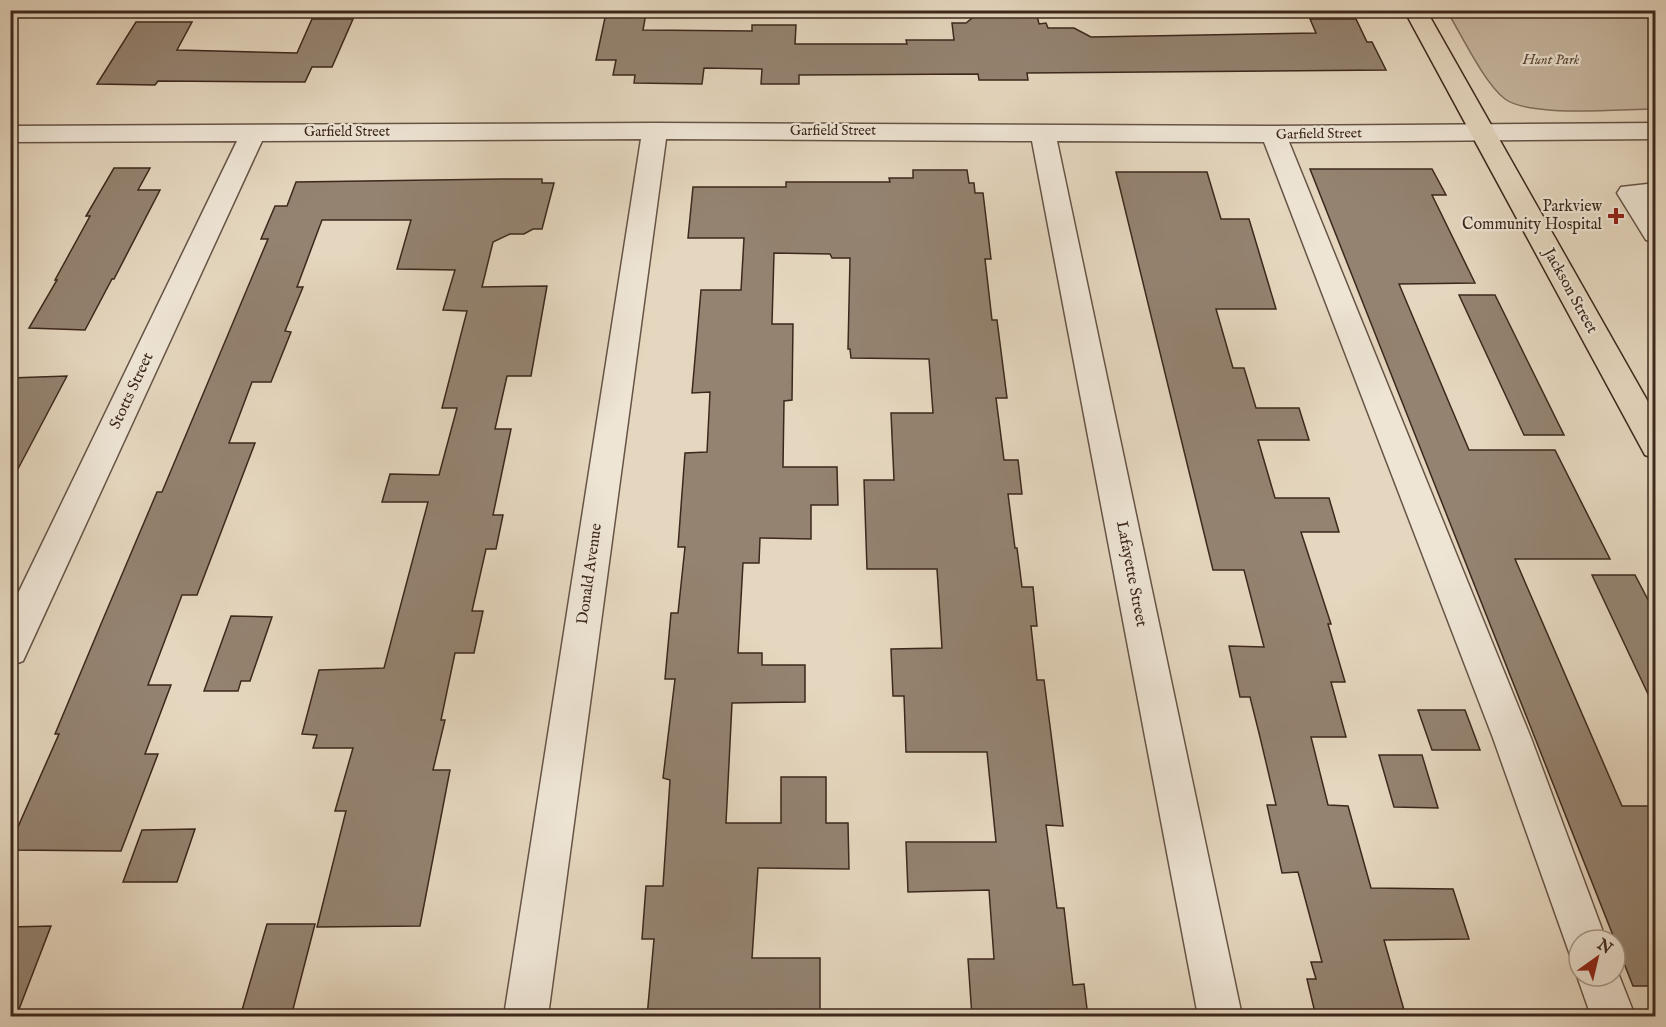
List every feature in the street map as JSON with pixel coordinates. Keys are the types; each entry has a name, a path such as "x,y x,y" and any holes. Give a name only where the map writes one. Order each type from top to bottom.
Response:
{"main road":[{"name":"Jackson Street","path":"1414,10 1656,447"}],"street":[{"name":"Garfield Street","path":"10,134 655,131 1273,134 1656,131"},
{"name":"Donald Avenue","path":"526,1017 655,131"},
{"name":"Lafayette Street","path":"1043,132 1220,1017"},
{"name":"Stotts Street","path":"10,649 253,133"},
{"path":"1273,134 1512,738 1581,928"},
{"path":"1656,192 1630,193 1656,233"},
{"path":"1602,988 1613,1017"}],"green space":[{"name":"Hunt Park","path":"1447,11 1655,11 1655,109 1555,111 1518,105 1505,99 1481,70"}],"building":[{"path":"982,10 1036,11 1039,24 1046,23 1048,28 1074,28 1091,37 1316,33 1310,19 1356,19 1367,42 1372,42 1386,70 1027,73 1028,80 979,80 978,74 799,75 799,84 761,84 762,69 704,68 702,84 634,83 635,75 613,75 616,60 596,60 606,13 646,13 643,30 752,31 752,25 796,25 795,44 907,44 906,40 954,40 952,23 966,23"},
{"path":"312,19 353,19 332,67 312,67 305,82 158,81 155,85 97,84 136,22 192,22 177,50 297,53"},
{"path":"114,168 150,168 138,190 160,190 114,279 85,330 29,328 90,216 86,216"},
{"path":"1310,169 1432,169 1446,195 1432,195 1475,283 1399,284 1469,450 1555,450 1610,559 1515,559 1622,806 1656,806 1656,986 1633,986 1627,971 1627,928 1610,928"},
{"path":"913,170 967,170 969,183 974,183 975,193 983,193 991,259 985,259 992,320 997,320 1007,398 996,398 1004,460 1018,460 1022,494 1008,494 1022,587 1033,587 1037,626 1031,626 1037,680 1044,680 1063,826 1046,825 1057,908 1064,908 1073,985 1084,984 1088,1017 972,1017 968,959 994,959 989,890 908,892 906,842 996,842 987,752 906,752 904,696 893,696 891,649 942,648 937,569 867,569 864,480 894,480 891,413 933,413 929,359 851,358 850,349 848,349 850,258 832,258 830,254 774,253 772,324 793,324 792,400 784,401 783,467 837,467 838,505 811,505 811,539 760,538 759,563 743,563 738,653 762,653 762,665 805,665 805,702 732,703 726,823 781,823 781,777 826,777 826,823 848,823 849,869 758,868 752,958 820,958 820,1012 740,1011 740,1017 647,1017 654,939 642,939 646,886 663,886 670,780 663,778 675,679 665,679 671,613 678,613 685,547 678,547 685,453 707,452 710,392 692,393 701,290 741,290 744,238 688,238 693,187 786,187 786,182 890,182 889,178 913,178"},
{"path":"1116,172 1207,172 1221,219 1249,219 1276,309 1216,309 1233,368 1244,368 1256,408 1299,408 1309,440 1258,440 1275,498 1329,498 1339,532 1301,532 1331,624 1328,624 1345,682 1331,682 1346,737 1311,737 1328,805 1348,806 1371,888 1453,889 1469,939 1384,940 1406,1017 1316,1017 1307,979 1316,979 1311,962 1322,962 1298,872 1282,873 1267,805 1276,805 1250,697 1240,697 1229,646 1264,647 1244,570 1213,570"},
{"path":"542,179 542,183 554,183 542,229 533,229 524,234 510,234 493,242 482,287 547,286 531,376 507,376 495,429 511,429 493,515 503,515 496,549 486,549 472,611 483,611 474,653 455,653 441,720 445,720 433,770 450,770 420,926 317,927 346,811 335,811 353,748 313,748 317,735 302,734 319,670 384,668 428,502 382,502 390,474 439,475 457,408 442,408 467,311 443,310 455,270 397,269 411,220 322,220 297,287 303,287 285,331 291,332 271,382 252,382 229,443 255,443 197,595 182,595 148,685 171,685 145,754 158,754 121,851 10,850 10,845 59,734 55,734 101,624 157,492 162,492 268,239 261,239 275,206 287,206 296,182"},
{"path":"1459,295 1495,295 1564,435 1524,435"},
{"path":"67,376 10,484 10,378"},
{"path":"1592,575 1635,575 1656,615 1656,711"},
{"path":"231,616 272,617 250,681 241,681 238,691 204,691"},
{"path":"1418,710 1465,710 1480,750 1432,750"},
{"path":"1379,755 1422,755 1438,808 1394,807"},
{"path":"195,829 177,882 123,882 142,830"},
{"path":"267,924 315,924 291,1017 240,1017"},
{"path":"51,926 16,1017 10,1017 10,927"}],"place":[{"name":"Parkview Community Hospital","path":"1616,216"}]}
